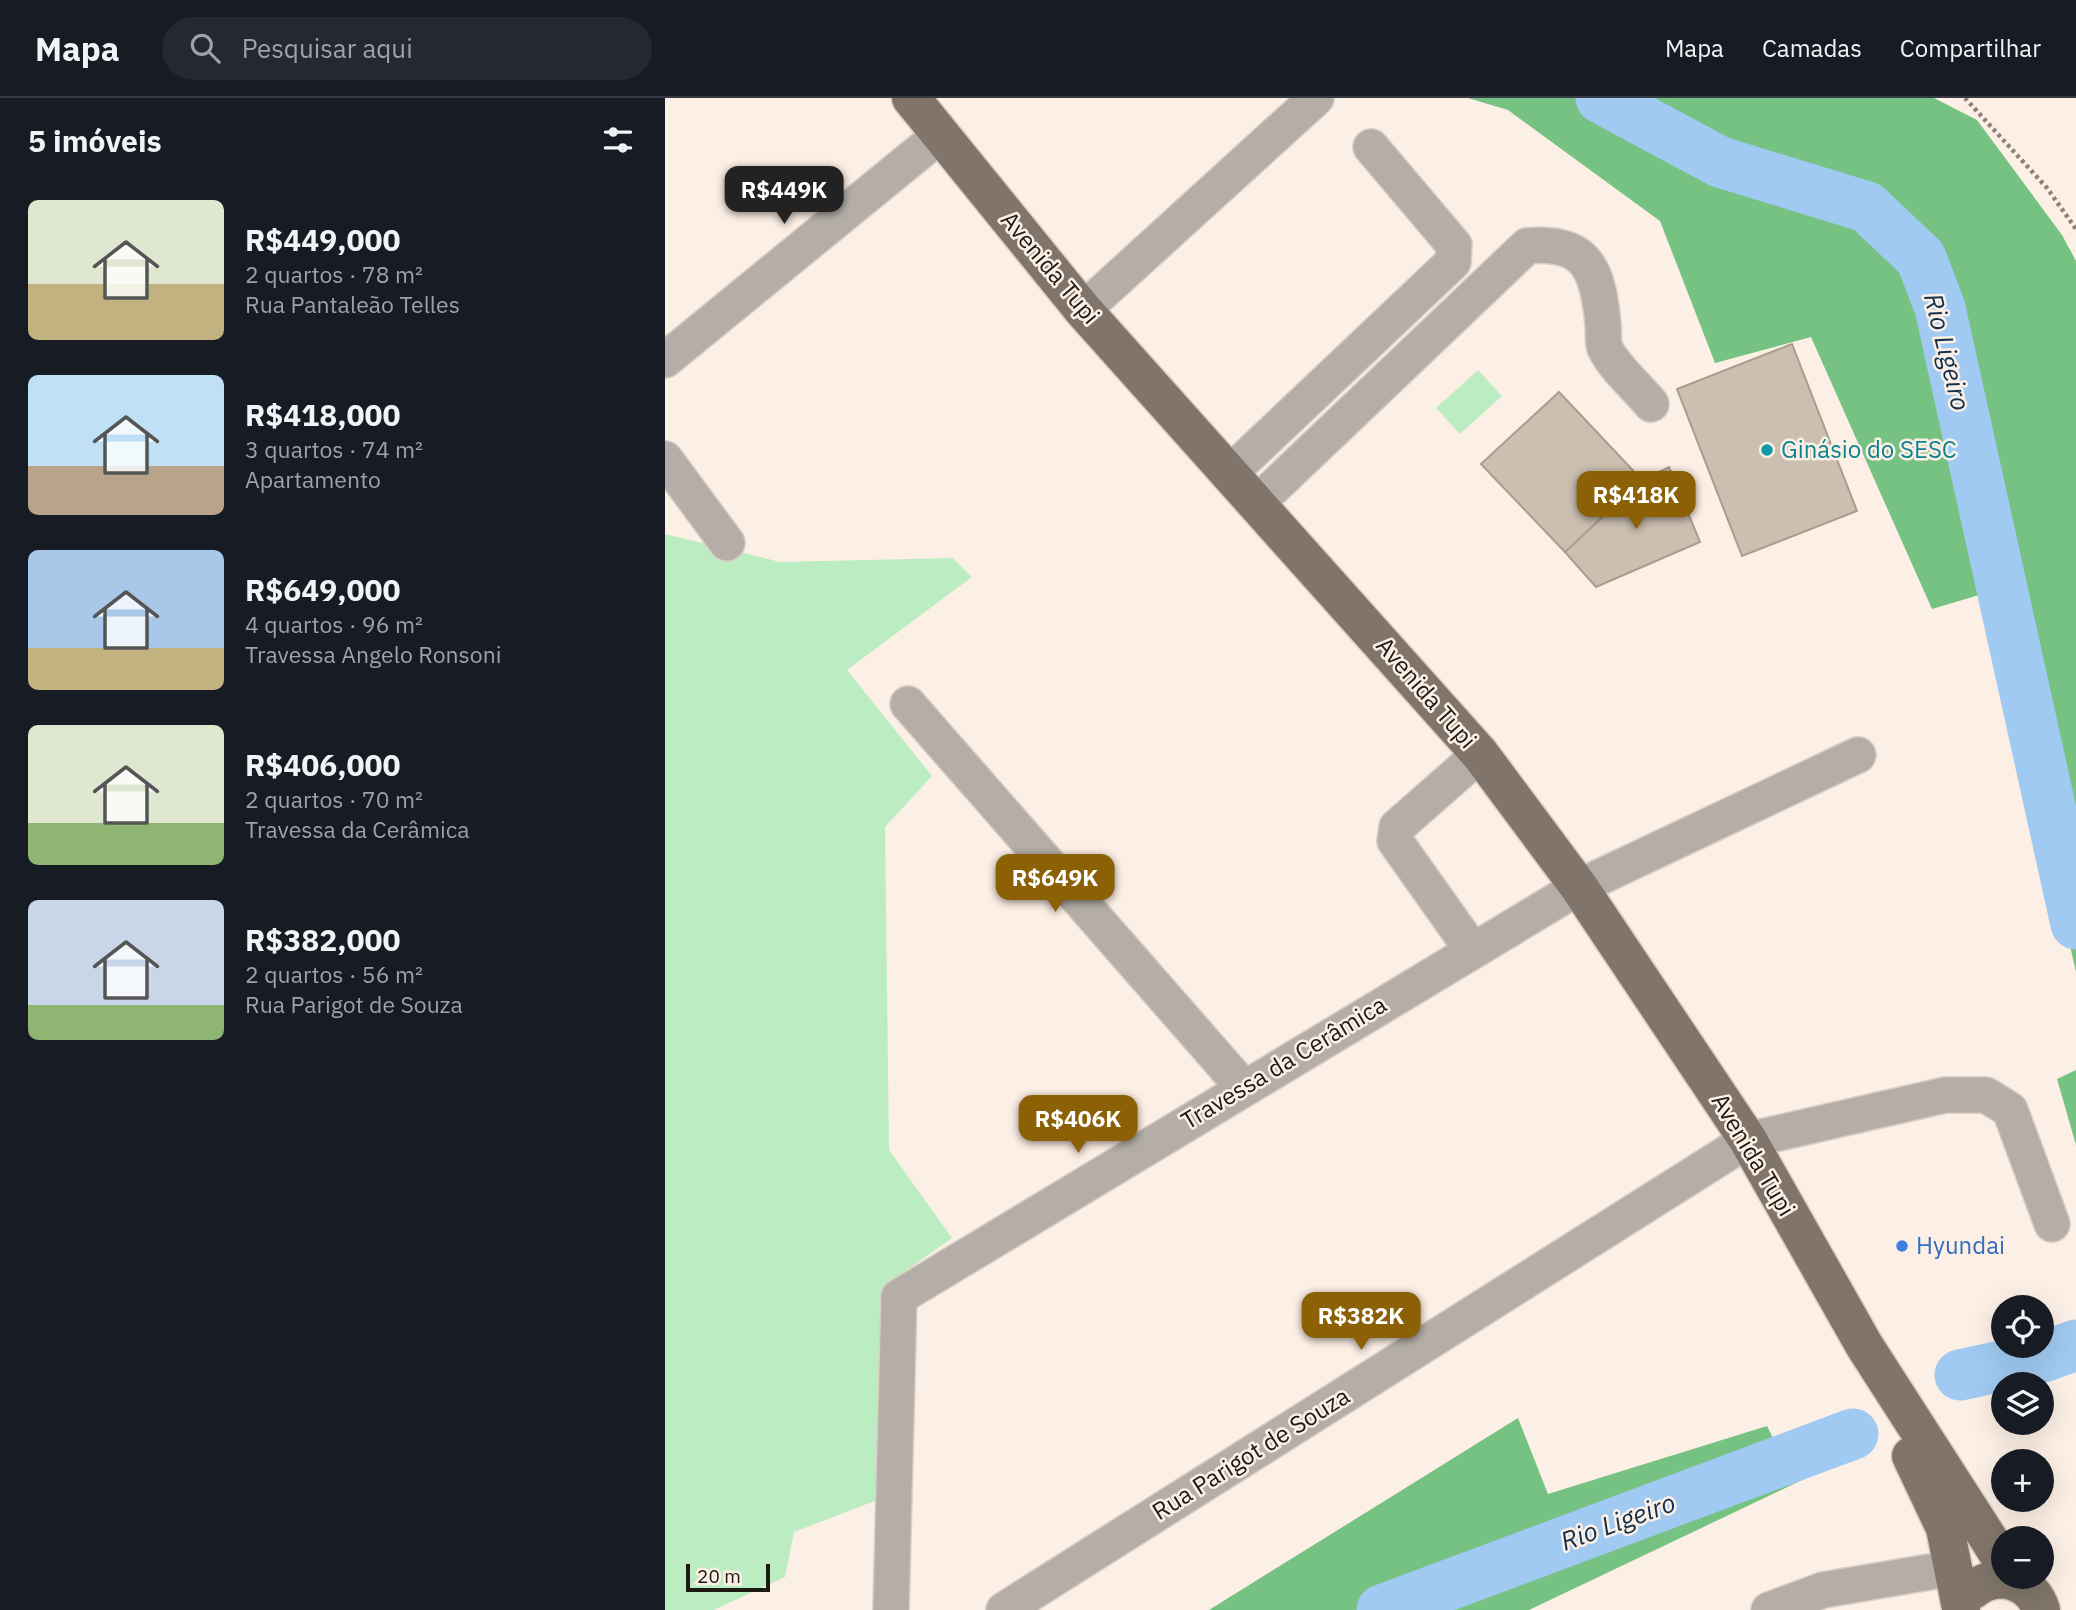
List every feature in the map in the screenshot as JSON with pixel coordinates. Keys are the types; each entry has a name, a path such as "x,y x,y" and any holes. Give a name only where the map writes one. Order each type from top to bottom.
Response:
{"main road":[{"name":"Avenida Tupi","path":"911,98 939,136 1083,310 1258,502 1480,754 1579,887 1748,1140 1864,1345 1991,1544"},
{"name":"Avenida Tupi","path":"1864,1345 1945,1528 1961,1609"},
{"path":"1961,1609 1975,1588 1991,1580"},
{"name":"Avenida Tupi","path":"2027,1589 2035,1596 2041,1610"}],"street":[{"path":"1083,310 1316,98"},
{"path":"665,360 939,136"},
{"path":"1230,473 1453,262 1454,246 1371,147"},
{"path":"1258,502 1527,246 1551,244 1586,260 1594,273 1600,297 1605,350 1651,404"},
{"path":"665,459 727,543"},
{"path":"908,704 1243,1087"},
{"path":"1473,951 1395,841 1397,827 1480,754"},
{"name":"Travessa da Cerâmica","path":"891,1610 899,1297 1243,1087 1579,887 1858,755"},
{"name":"Rua Parigot de Souza","path":"1004,1610 1748,1140 1945,1095 1986,1095 2010,1110 2052,1224"},
{"path":"1769,1610 1823,1590 1954,1568"}],"path":[{"path":"1965,98 2047,188 2076,229"}],"green space":[{"path":"1468,98 1934,98 1977,120 2062,235 2076,261 2076,972 1989,592 1932,609 1811,337 1715,363 1660,221 1508,110"},
{"path":"1478,370 1502,396 1460,434 1436,408"},
{"path":"665,534 780,562 953,558 972,577 847,670 932,776 885,827 889,1150 952,1238 893,1280 885,1497 794,1532 785,1577 714,1610 665,1610"},
{"path":"2076,1070 2076,1145 2057,1079"},
{"path":"1842,1415 1859,1453 1529,1610 1209,1610 1518,1418 1548,1494 1767,1426 1775,1442"}],"building":[{"name":"Ginásio do SESC","path":"1792,344 1857,511 1742,556 1677,389"},
{"path":"1559,392 1642,480 1565,552 1481,464"},
{"path":"1669,467 1700,542 1596,587 1565,552 1642,480"}],"waterway":[{"name":"Rio Ligeiro","path":"1601,98 1720,162 1867,207 1921,258 1940,308 2076,924"},
{"name":"Rio Ligeiro","path":"1960,1375 2043,1357 2076,1345"},
{"name":"Rio Ligeiro","path":"1382,1610 1853,1434"}],"place":[{"name":"Ginásio do SESC","path":"1767,450"},
{"name":"Hyundai","path":"1902,1246"}]}
